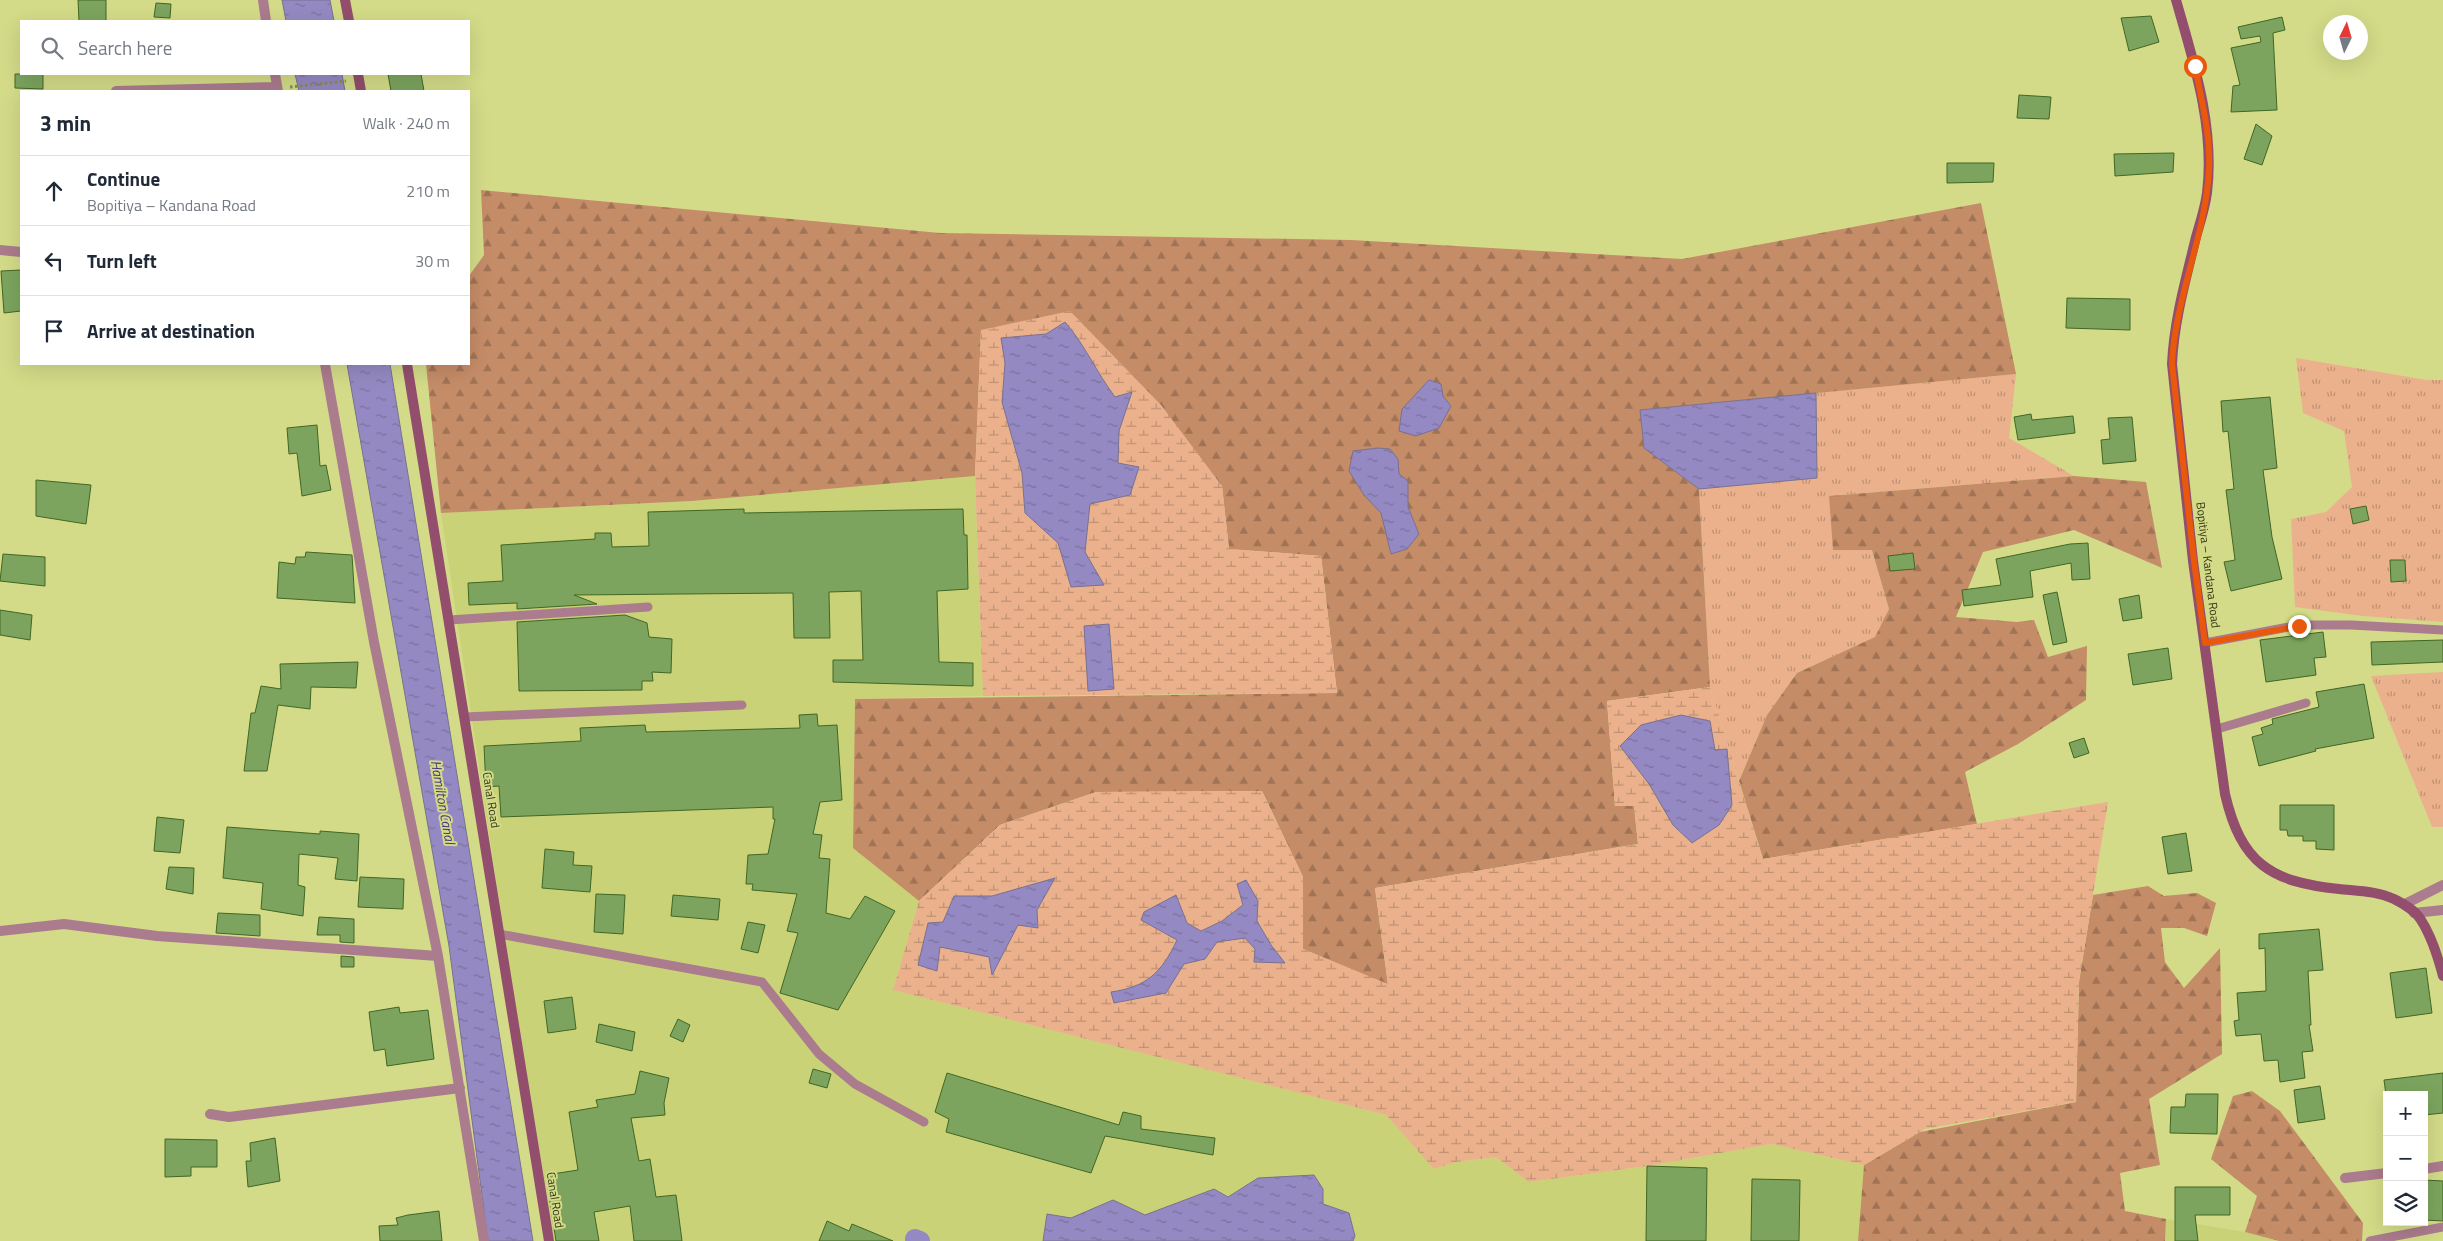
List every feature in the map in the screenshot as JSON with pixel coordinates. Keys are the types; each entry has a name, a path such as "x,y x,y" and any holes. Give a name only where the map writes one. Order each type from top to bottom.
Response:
{"main road":[{"path":"345,0 349,20"},
{"name":"Bopitiya – Kandana Road","path":"2176,0 2195,66 2209,144 2206,196 2178,313 2172,364 2194,561 2225,794 2231,819 2243,846 2264,867 2282,878 2311,886 2382,894 2405,904 2421,919 2436,951 2443,976"},
{"path":"355,77 361,90"},
{"name":"Canal Road","path":"407,365 549,1241"}],"street":[{"path":"263,0 266,20"},
{"path":"196,90 277,89 275,75"},
{"path":"0,250 20,252"},
{"path":"325,365 374,642 438,956 484,1241"},
{"path":"2405,904 2443,885"},
{"path":"2414,913 2443,910"},
{"path":"0,931 64,924 158,936 438,956"},
{"path":"210,1114 229,1117 460,1088"},
{"path":"2428,1168 2443,1166"},
{"path":"2345,1178 2383,1173"}],"lane":[{"path":"449,620 648,607"},
{"path":"2205,643 2299,626 2351,625 2443,630"},
{"path":"2216,729 2306,703"},
{"path":"465,717 742,705"},
{"path":"499,934 762,982 819,1054 855,1084 924,1122"},
{"path":"2370,1241 2443,1227"}],"path":[{"path":"291,88 355,77"}],"shaded area":[{"path":"975,476 983,696 855,699 853,847 919,901 893,990 1386,1115 1435,1169 1456,1162 1496,1157 1530,1182 1647,1166 1771,1144 1864,1165 1858,1241 553,1241 531,1113 441,513 692,501"},
{"path":"2166,1219 2245,1232 2279,1241 2165,1241"}],"green space":[{"path":"481,190 940,233 1351,240 1682,259 1981,203 2016,374 1640,410 1644,448 1699,489 1710,687 1607,701 1615,806 1634,806 1638,844 1375,888 1388,985 1303,949 1303,877 1262,791 1096,792 1000,825 919,901 853,848 855,699 1337,693 1321,556 1229,549 1222,486 981,330 975,476 692,501 441,513 426,365 470,365 470,275 484,255"},
{"path":"1070,311 1161,405 1222,486 1229,549 1321,556 1337,693 983,696 975,476 981,330"},
{"path":"2296,358 2427,380 2443,380 2443,622 2363,616 2295,607 2291,519 2326,512 2352,487 2344,431 2303,413"},
{"path":"2016,374 2009,438 2074,476 1829,496 1872,550 1889,609 1876,637 1797,673 1767,715 1739,781 1710,687 1699,489 1817,478 1816,393"},
{"path":"2074,476 2146,482 2162,568 2074,530 1983,552 1956,617 2017,622 2034,620 2048,657 2087,646 2086,700 2018,744 1965,772 1977,824 1763,859 1739,781 1767,715 1797,673 1875,637 1889,609 1872,550 1833,550 1829,496"},
{"path":"2443,672 2443,827 2432,827 2371,676"},
{"path":"1710,687 1763,859 2108,802 2079,981 2076,1102 1925,1129 1864,1165 1771,1144 1647,1166 1529,1182 1496,1157 1456,1162 1434,1169 1386,1115 893,990 919,901 1000,825 1096,792 1262,791 1303,877 1303,949 1388,984 1375,888 1638,844 1634,806 1615,806 1607,701"},
{"path":"2148,886 2164,896 2197,893 2216,903 2207,936 2184,928 2161,928 2165,962 2184,988 2220,948 2222,1054 2149,1099 2160,1165 2120,1173 2125,1211 2166,1219 2165,1241 1858,1241 1864,1165 1920,1132 2076,1102 2079,982 2093,895"},
{"path":"2252,1091 2280,1111 2363,1223 2362,1241 2279,1241 2245,1232 2257,1196 2211,1159 2233,1096"}],"water":[{"path":"282,0 330,0 334,20 286,20"},
{"path":"295,75 342,75 345,90 299,90"},
{"path":"1065,322 1079,340 1115,397 1132,392 1119,431 1118,463 1139,467 1130,495 1090,504 1085,552 1104,585 1071,587 1058,543 1025,513 1022,473 1002,402 1005,363 1001,338 1046,334"},
{"name":"Hamilton Canal","path":"347,365 390,365 533,1241 488,1241 449,946"},
{"path":"1429,380 1441,384 1443,396 1451,406 1439,428 1416,436 1399,431 1402,409"},
{"path":"1816,393 1817,478 1699,489 1644,448 1640,410"},
{"path":"1378,448 1390,449 1398,459 1399,474 1408,481 1408,507 1419,534 1407,549 1391,554 1381,513 1364,495 1349,471 1353,451"},
{"path":"1109,624 1114,689 1088,691 1084,626"},
{"path":"1681,715 1710,721 1715,750 1727,749 1732,805 1719,825 1692,843 1673,825 1649,784 1620,746 1641,725"},
{"path":"1055,878 1037,910 1038,928 1018,925 992,975 989,957 940,947 937,971 918,965 928,923 943,922 954,896 992,896"},
{"path":"1246,880 1258,901 1257,921 1271,945 1285,963 1254,962 1255,949 1245,938 1217,942 1205,959 1184,964 1166,993 1114,1003 1111,992 1124,990 1144,982 1152,976 1165,961 1177,940 1141,920 1144,912 1176,895 1187,923 1201,931 1222,921 1243,905 1237,884"},
{"path":"1314,1175 1323,1189 1323,1204 1349,1213 1355,1236 1353,1241 1043,1241 1047,1214 1071,1218 1113,1200 1145,1215 1214,1189 1228,1197 1258,1178"}],"building":[{"path":"78,0 106,0 106,20 79,20"},
{"path":"156,3 171,4 170,18 154,17"},
{"path":"2151,16 2159,42 2129,51 2121,18"},
{"path":"2282,17 2285,30 2273,33 2277,110 2231,112 2233,86 2240,85 2231,48 2261,42 2260,36 2241,39 2238,27"},
{"path":"15,74 43,75 43,89 15,88"},
{"path":"388,75 421,75 424,90 391,90"},
{"path":"2019,95 2051,97 2049,119 2017,118"},
{"path":"2256,124 2272,136 2262,165 2244,159"},
{"path":"2174,153 2173,172 2115,176 2114,154"},
{"path":"1947,163 1994,163 1993,182 1947,183"},
{"path":"20,270 20,311 4,313 1,271"},
{"path":"2067,298 2130,299 2130,330 2066,328"},
{"path":"2270,397 2277,468 2263,470 2272,537 2282,579 2231,591 2224,562 2235,560 2226,490 2234,489 2228,431 2223,432 2221,401"},
{"path":"2031,414 2032,420 2073,416 2075,433 2018,440 2014,417"},
{"path":"2132,417 2136,461 2103,464 2101,440 2110,439 2108,418"},
{"path":"317,425 320,466 326,465 331,490 302,496 297,453 289,454 287,428"},
{"path":"36,480 91,485 86,524 36,516"},
{"path":"2366,506 2369,520 2353,524 2350,509"},
{"path":"744,509 744,513 963,509 964,535 967,535 968,589 937,591 939,662 973,663 973,686 833,682 833,660 863,660 861,591 829,592 830,638 794,638 793,593 574,595 597,604 517,609 517,603 469,605 468,583 503,581 501,545 595,539 595,533 611,533 612,547 649,546 648,512"},
{"path":"2088,543 2090,579 2072,580 2071,563 2030,571 2033,597 1964,606 1962,590 2001,585 1996,559 2070,544"},
{"path":"306,552 352,555 355,603 277,598 279,562 295,564 296,557 305,557"},
{"path":"1913,553 1915,569 1890,571 1888,556"},
{"path":"3,554 45,557 45,586 0,581"},
{"path":"2390,560 2405,560 2406,581 2391,582"},
{"path":"2057,592 2067,642 2053,645 2043,595"},
{"path":"2139,595 2142,618 2123,621 2119,599"},
{"path":"0,610 32,615 30,640 0,635"},
{"path":"625,615 647,623 649,637 672,639 671,673 652,672 653,681 642,681 642,690 519,691 517,622"},
{"path":"2323,632 2326,657 2314,658 2316,675 2266,682 2260,640"},
{"path":"2443,640 2443,662 2372,665 2371,642"},
{"path":"2168,648 2172,679 2133,685 2128,654"},
{"path":"358,662 356,688 311,687 310,709 278,705 267,771 244,771 251,713 255,713 261,686 281,689 280,664"},
{"path":"2364,684 2374,738 2315,749 2316,751 2259,766 2252,737 2263,734 2261,728 2273,724 2272,719 2319,707 2316,692"},
{"path":"817,714 818,726 837,725 842,800 820,802 813,834 822,835 819,858 830,859 826,913 850,919 865,896 895,911 838,1010 780,993 798,933 787,931 797,894 752,890 753,884 746,884 748,855 768,854 775,819 773,819 773,807 501,817 499,786 486,787 484,746 581,741 580,728 645,725 646,732 800,728 799,715"},
{"path":"2084,738 2089,753 2074,758 2069,743"},
{"path":"2280,805 2334,805 2334,850 2316,849 2316,841 2303,841 2303,836 2288,836 2287,830 2280,830"},
{"path":"157,817 184,820 180,853 154,851"},
{"path":"227,827 320,834 320,831 359,834 357,881 335,879 338,858 299,854 298,885 305,887 303,916 261,909 263,883 223,878"},
{"path":"2186,833 2192,871 2168,874 2162,837"},
{"path":"545,849 574,852 573,865 592,866 590,892 542,888"},
{"path":"169,867 194,868 193,894 166,889"},
{"path":"360,877 404,879 403,909 358,907"},
{"path":"596,894 625,895 623,934 594,932"},
{"path":"673,895 720,899 718,920 671,916"},
{"path":"218,913 260,915 260,936 216,933"},
{"path":"319,917 354,919 354,943 340,942 340,935 317,935"},
{"path":"748,922 765,925 758,953 741,949"},
{"path":"2319,929 2323,970 2308,971 2311,1025 2309,1025 2313,1051 2302,1052 2305,1078 2280,1082 2278,1060 2264,1061 2261,1034 2236,1036 2234,1021 2239,1020 2237,993 2266,991 2265,948 2259,949 2259,934"},
{"path":"341,956 354,957 354,967 341,967"},
{"path":"2426,968 2432,1013 2396,1018 2390,973"},
{"path":"572,997 576,1029 548,1033 544,1001"},
{"path":"399,1007 400,1013 428,1010 434,1059 387,1066 385,1049 374,1051 369,1012"},
{"path":"678,1019 690,1025 683,1042 670,1036"},
{"path":"599,1024 635,1032 632,1051 596,1042"},
{"path":"813,1069 831,1074 827,1088 809,1083"},
{"path":"640,1071 669,1078 664,1103 665,1115 631,1118 639,1161 650,1159 656,1197 676,1195 682,1241 634,1241 630,1206 594,1212 599,1241 556,1241 546,1175 578,1170 569,1112 598,1107 596,1100 635,1094"},
{"path":"947,1073 1119,1125 1123,1112 1141,1116 1141,1129 1215,1138 1213,1155 1105,1136 1091,1173 946,1132 949,1119 935,1112"},
{"path":"2443,1073 2443,1113 2428,1115 2428,1091 2385,1091 2384,1080"},
{"path":"2320,1086 2325,1119 2298,1123 2294,1090"},
{"path":"2186,1094 2218,1094 2217,1134 2170,1133 2171,1107 2185,1107"},
{"path":"275,1138 280,1181 248,1187 246,1161 251,1161 250,1143"},
{"path":"165,1139 217,1140 217,1167 191,1167 191,1176 165,1177"},
{"path":"1647,1166 1707,1168 1706,1241 1646,1241"},
{"path":"1752,1179 1800,1180 1799,1241 1751,1241"},
{"path":"2428,1180 2443,1181 2443,1221 2428,1220"},
{"path":"2175,1187 2230,1187 2230,1215 2195,1215 2198,1241 2175,1241"},
{"path":"439,1211 442,1241 380,1241 379,1226 398,1225 396,1218 408,1215"},
{"path":"827,1221 849,1231 852,1224 893,1241 819,1241"}],"waterway":[{"path":"915,1239 920,1241"}],"route":[{"path":"2195,66 2209,144 2210,168 2206,196 2178,313 2172,364 2205,643 2299,626"}]}
